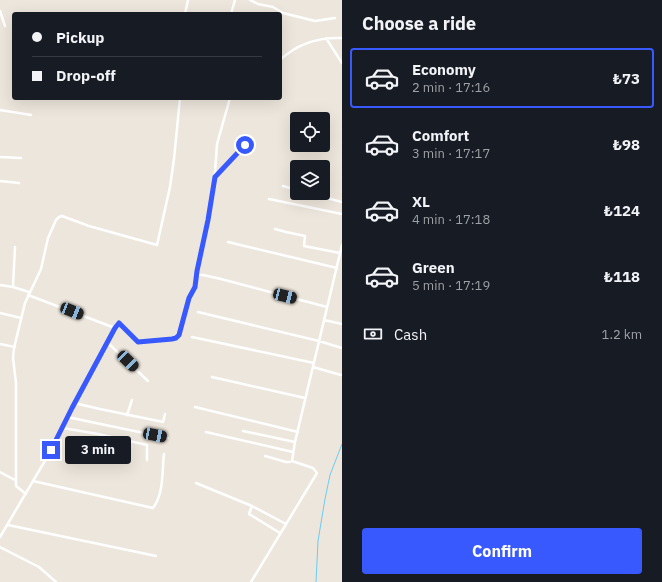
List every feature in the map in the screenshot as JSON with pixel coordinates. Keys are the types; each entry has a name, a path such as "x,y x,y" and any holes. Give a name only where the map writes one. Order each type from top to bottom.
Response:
{"street":[{"path":"185,12 188,0"},
{"path":"232,12 235,0"},
{"path":"250,0 273,7 281,12"},
{"path":"0,11 5,26"},
{"path":"282,12 315,20 335,18"},
{"path":"326,37 342,63"},
{"path":"282,58 295,48 326,37 342,38"},
{"path":"26,494 16,486 15,480 17,458 14,347 21,318 29,293 40,269 48,238 56,220 59,217 157,245 170,187 180,100"},
{"path":"0,537 34,481 115,328 120,323 138,342 172,339 178,337 187,311 189,298 194,291 215,177 217,144 229,100"},
{"path":"0,110 31,115"},
{"path":"215,177 245,145"},
{"path":"0,157 21,158"},
{"path":"0,181 20,182"},
{"path":"283,186 290,188"},
{"path":"269,199 342,214"},
{"path":"330,199 342,202"},
{"path":"275,229 304,236 304,246 340,253"},
{"path":"228,242 337,268"},
{"path":"292,461 305,398 342,245"},
{"path":"13,287 15,247"},
{"path":"196,275 215,278 327,307"},
{"path":"0,285 13,287 115,328"},
{"path":"198,312 319,341 342,348"},
{"path":"0,313 21,318"},
{"path":"324,320 342,324"},
{"path":"192,337 314,365 341,375"},
{"path":"107,342 148,381"},
{"path":"0,344 14,347"},
{"path":"212,377 305,398"},
{"path":"127,415 132,400"},
{"path":"74,403 163,422 165,414"},
{"path":"195,407 298,432"},
{"path":"67,418 168,438"},
{"path":"63,428 147,445 147,460"},
{"path":"243,431 295,442"},
{"path":"206,432 293,452"},
{"path":"34,481 153,508 162,481 164,454"},
{"path":"251,582 317,473 313,468 292,461 286,462 265,456"},
{"path":"0,472 15,480"},
{"path":"196,484 252,506 286,524"},
{"path":"252,506 249,514 280,533"},
{"path":"8,525 156,556"},
{"path":"0,548 39,568 56,582"}],"waterway":[{"path":"316,582 318,541 325,499 330,475 342,444"}],"route":[{"path":"51,450 98,359 119,323 138,342 172,339 178,337 187,311 189,298 195,287 215,177 245,145"}]}
